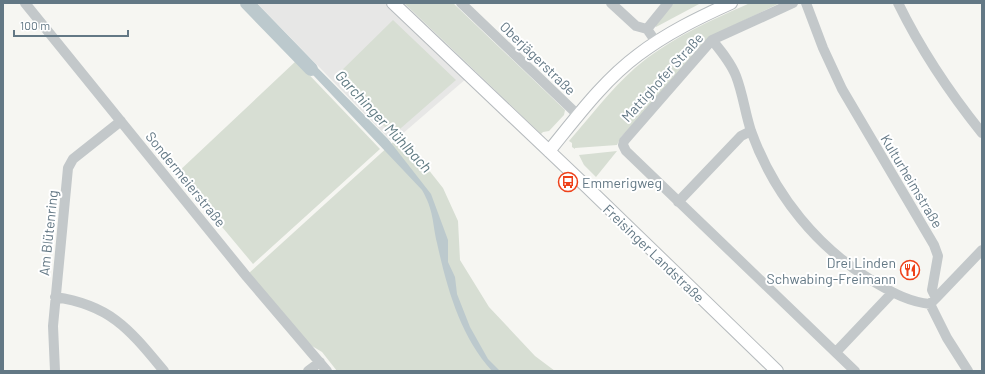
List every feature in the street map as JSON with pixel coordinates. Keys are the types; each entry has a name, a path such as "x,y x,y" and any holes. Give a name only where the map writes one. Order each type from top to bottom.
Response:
{"main road":[{"name":"Freisinger Landstraße","path":"393,3 777,371"},
{"path":"549,151 622,69 656,42 689,22 731,3"}],"street":[{"name":"Sondermeierstraße","path":"25,3 246,277 327,371"},
{"name":"Oberjägerstraße","path":"461,3 579,116"},
{"path":"611,3 636,26 647,29 656,42"},
{"path":"647,29 668,3"},
{"name":"Mattighofer Straße","path":"678,202 626,151 623,145 624,141 712,40 793,3"},
{"name":"Kulturheimstraße","path":"806,3 823,48 842,89 934,245 938,256 932,290 933,301 947,338 968,371"},
{"path":"898,3 939,76 982,133"},
{"path":"712,40 735,74 751,131 773,178 801,220 819,240 860,274 892,293 916,302 933,301 982,250"},
{"name":"Am Blütenring","path":"55,371 53,326 68,168 74,159 121,121"},
{"path":"751,131 741,136 678,202 855,371"},
{"path":"935,270 943,279 950,280 955,278"},
{"path":"836,352 892,293"},
{"path":"55,297 90,305 115,318 129,330 164,371"},
{"path":"308,371 320,362"}],"shaded area":[{"path":"243,3 253,3 289,39 283,45"},
{"path":"257,3 404,3 475,71 401,135 390,140"},
{"path":"404,3 453,3 565,110 564,115 549,131 541,134"},
{"path":"673,3 701,3 656,27 655,26"},
{"path":"750,3 780,3 718,33 621,137 617,145 575,149 572,147 572,143 569,141 609,94 635,68 662,48 690,31"},
{"path":"393,20 456,80 393,135 335,77"},
{"path":"301,51 388,139 431,194 448,240 448,262 455,277 457,294 470,327 488,359 500,371 492,371 481,357 471,343 456,311 445,277 431,210 422,190 296,57"},
{"path":"296,61 380,149 253,264 177,173"},
{"path":"401,135 443,188 458,221 460,260 489,307 535,356 555,371 337,371 322,352 307,343 249,273"},
{"path":"617,151 596,177 584,165 579,155"}],"waterway":[{"name":"Garchinger Mühlbach","path":"247,3 311,69"}],"place":[{"name":"Emmerigweg","path":"568,182"},
{"name":"Drei Linden Schwabing-Freimann","path":"910,270"}]}
